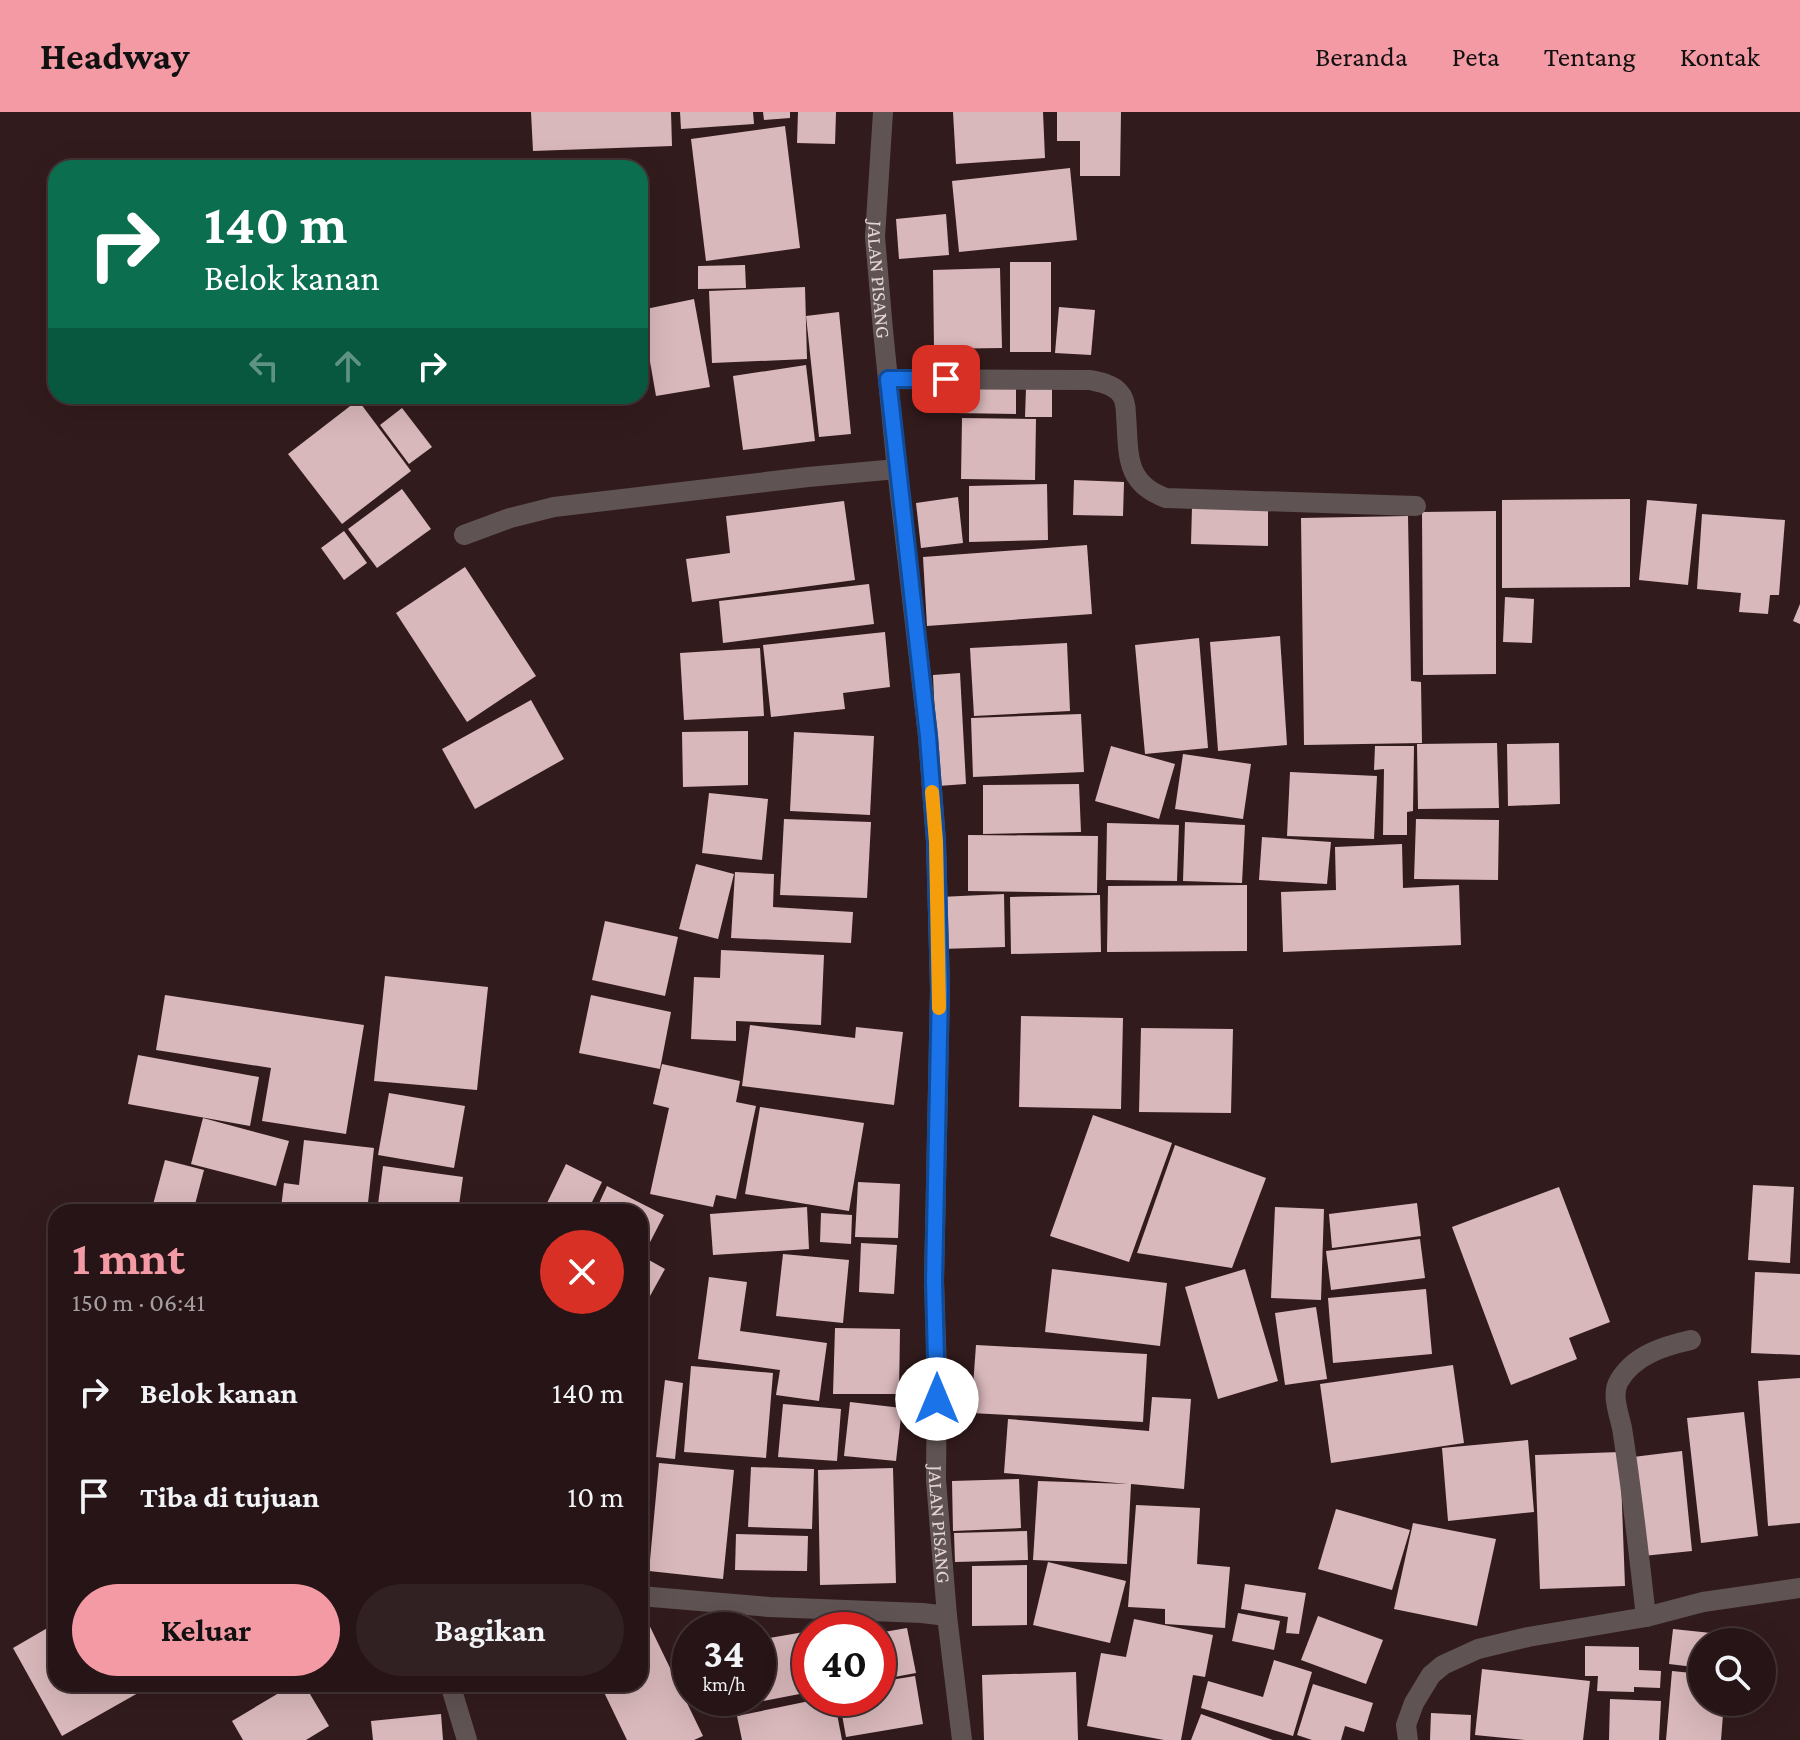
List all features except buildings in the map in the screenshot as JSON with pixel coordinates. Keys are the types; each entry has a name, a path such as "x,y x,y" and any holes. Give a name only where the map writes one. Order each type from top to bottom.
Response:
{"street":[{"name":"JALAN PISANG","path":"883,112 875,237 897,469 928,736 936,842 940,989 934,1281 936,1480 947,1616 962,1740"},
{"path":"888,379 1090,380 1104,383 1119,391 1126,405 1129,465 1140,484 1166,498 1416,506"},
{"path":"464,535 510,518 554,507 897,469"},
{"path":"1646,1617 1616,1401 1617,1383 1642,1357 1668,1345 1691,1340"},
{"path":"1408,1740 1406,1725 1414,1703 1431,1675 1443,1665 1478,1649 1528,1637 1646,1617 1703,1602 1800,1588"},
{"path":"648,1597 769,1607 947,1616"},
{"path":"452,1692 467,1740"}],"slow traffic":[{"path":"932,792 939,1008"}],"route":[{"path":"937,1399 934,1281 940,989 936,842 928,736 888,379 946,379"}]}
